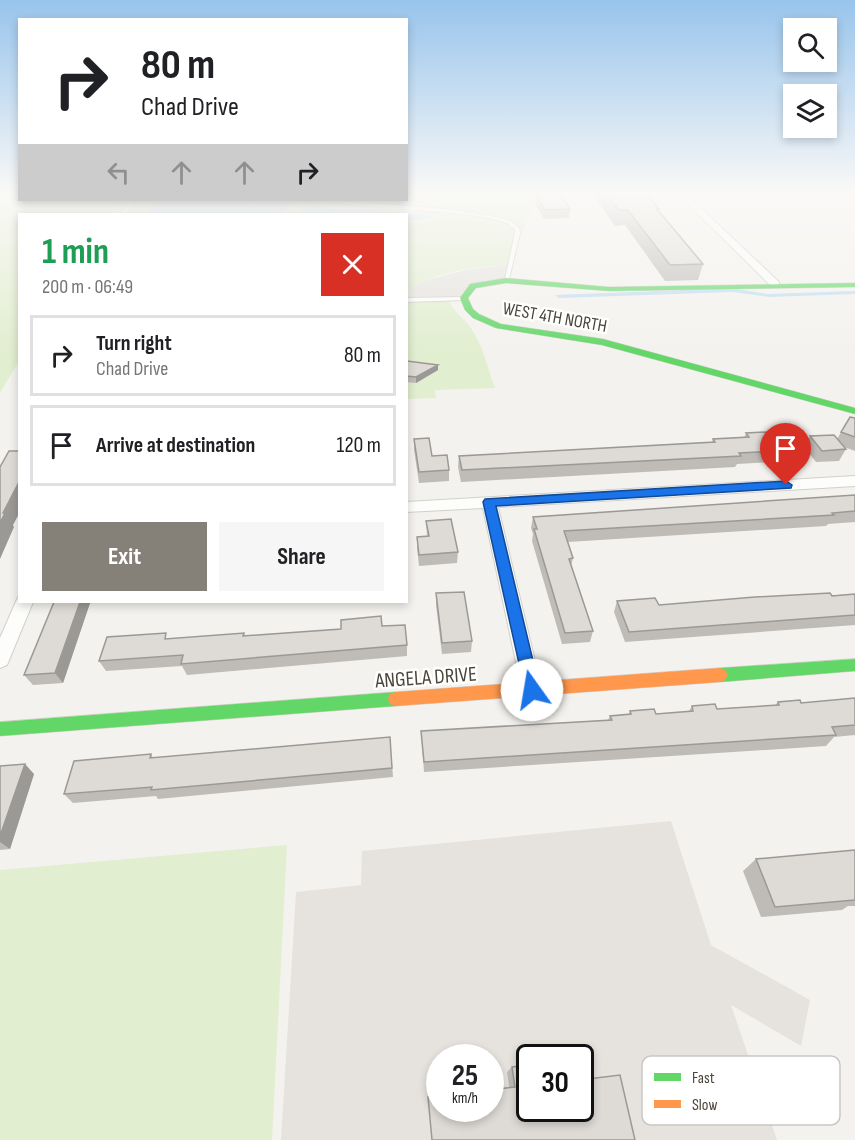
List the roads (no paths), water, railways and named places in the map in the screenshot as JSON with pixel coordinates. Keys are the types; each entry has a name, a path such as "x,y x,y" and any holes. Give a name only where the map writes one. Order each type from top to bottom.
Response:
{"street":[{"path":"736,246 775,284"},
{"name":"WEST 4TH NORTH","path":"855,285 775,284 606,290 507,279 473,286 465,298 469,310 492,324 603,342 855,411"},
{"path":"408,507 855,482"},
{"path":"489,502 532,690"},
{"path":"0,660 24,603"},
{"name":"ANGELA DRIVE","path":"0,729 855,665"}],"lane":[{"path":"507,279 515,246"},
{"path":"408,300 465,298"}],"water":[{"path":"732,288 767,294 855,291 855,294 769,297 732,292 559,298 555,295"}]}
